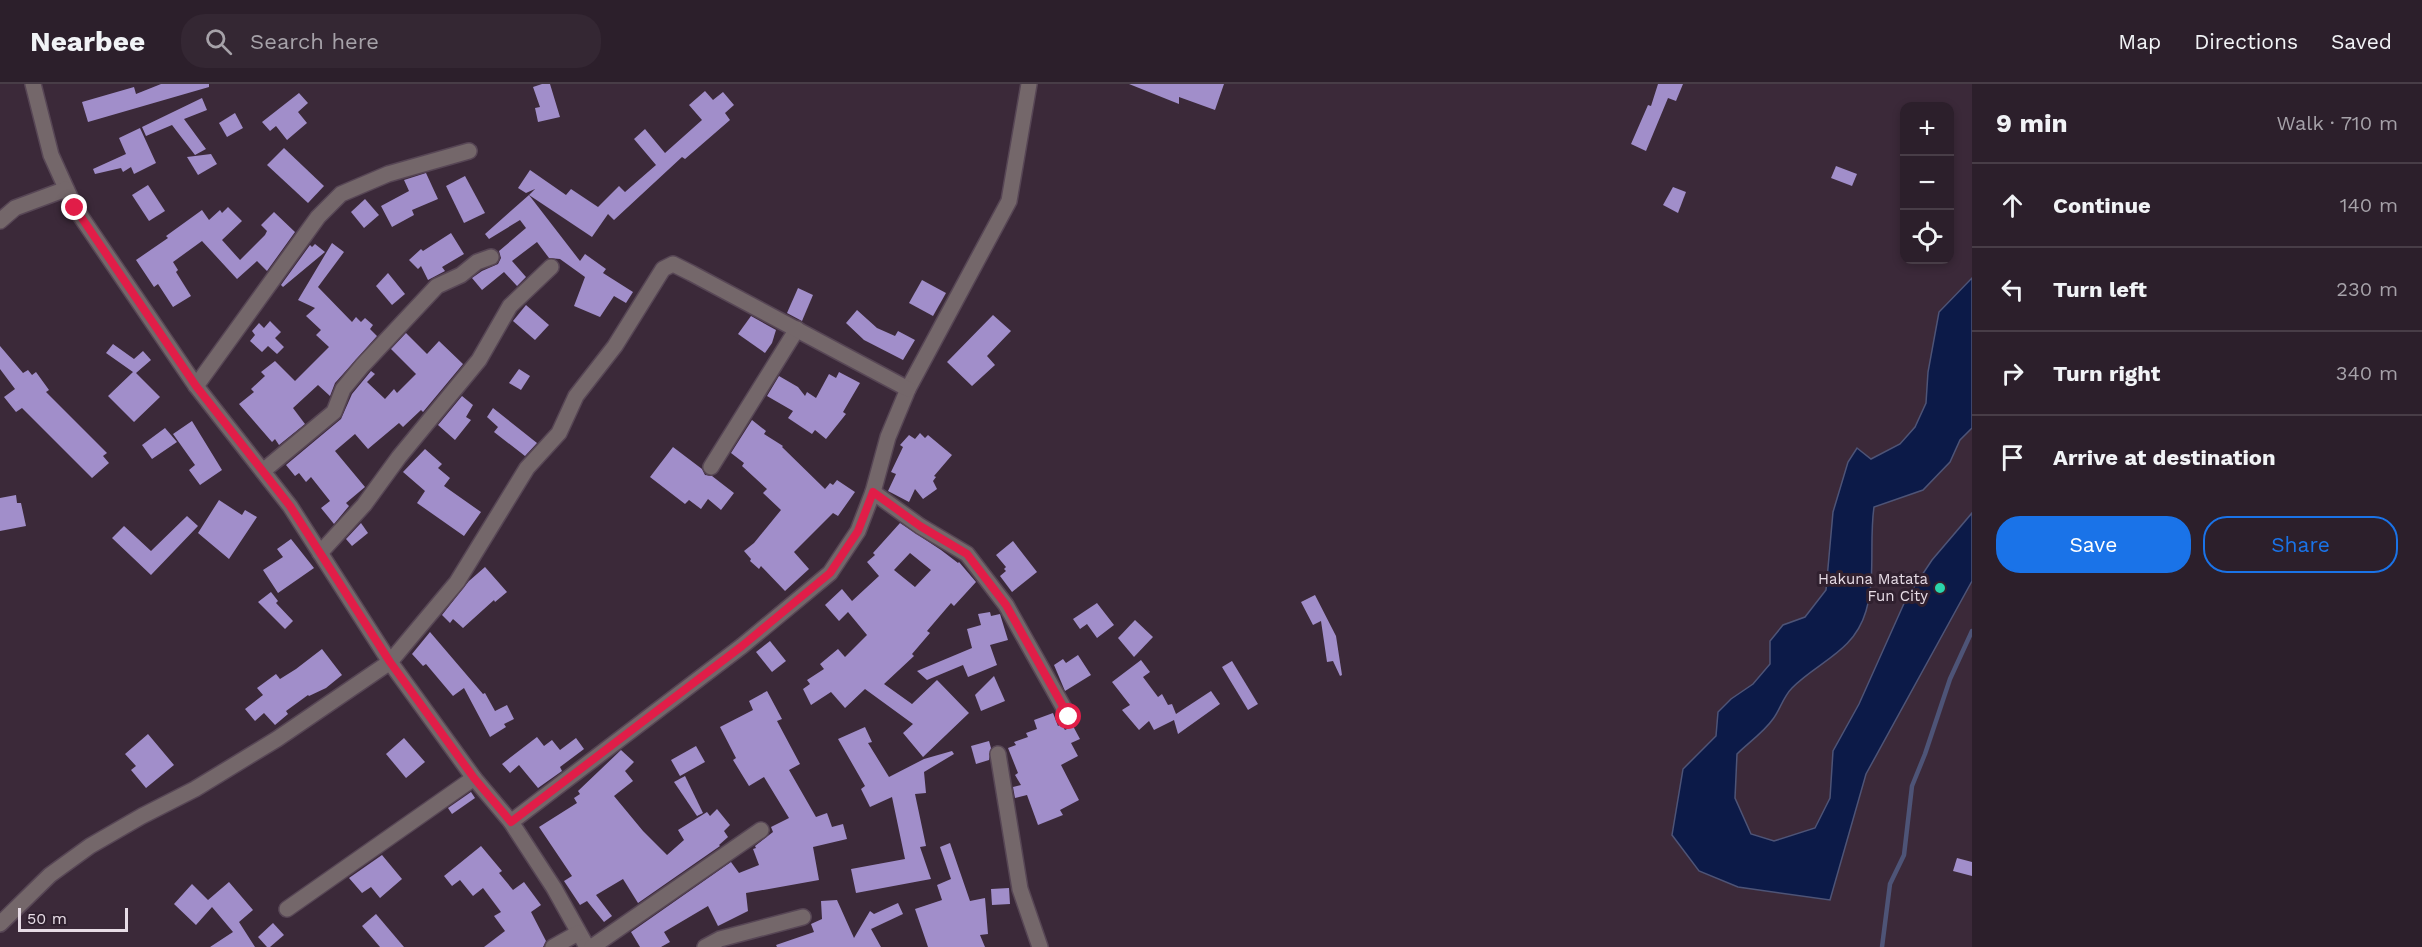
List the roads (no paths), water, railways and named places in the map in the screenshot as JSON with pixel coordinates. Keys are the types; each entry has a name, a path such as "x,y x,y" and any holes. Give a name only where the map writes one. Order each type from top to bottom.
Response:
{"street":[{"path":"33,84 51,154 75,208 196,386 290,506 390,662 474,778 511,822 554,888 587,947"},
{"path":"511,822 742,646 830,573 858,531 873,492 888,437 908,389 1009,201 1029,84"},
{"path":"196,386 318,217 341,194 388,174 469,151"},
{"path":"0,221 15,208 66,189"},
{"path":"263,471 334,412 344,389 362,366 436,286 461,275 477,262 491,257"},
{"path":"0,924 50,875 90,846 205,783 277,739 390,662 457,582 527,468 559,433 576,396 615,346 663,270 673,264 908,389"},
{"path":"320,553 364,505 399,457 479,360 510,306 551,267"},
{"path":"711,467 797,329"},
{"path":"873,492 920,526 967,554 1006,605 1069,717"},
{"path":"998,754 1020,889 1040,947"},
{"path":"287,909 474,778"},
{"path":"592,947 760,830"},
{"path":"705,947 720,939 803,917"},
{"path":"553,947 578,933"}],"water":[{"name":"Hakuna Matata Fun City","path":"1972,278 1972,428 1960,440 1950,462 1923,490 1874,507 1871,585 1866,611 1860,625 1853,637 1835,655 1792,688 1769,724 1737,754 1735,798 1751,834 1774,841 1815,828 1830,798 1833,751 1859,704 1906,599 1932,560 1972,513 1972,581 1866,774 1830,900 1738,887 1699,871 1672,835 1683,769 1716,736 1718,712 1731,699 1753,684 1770,664 1770,641 1783,625 1805,617 1826,590 1833,512 1848,462 1857,448 1871,459 1900,444 1915,427 1926,403 1928,372 1939,312"}],"waterway":[{"path":"1882,947 1890,884 1904,855 1912,786 1950,679 1972,631"}],"place":[{"name":"Hakuna Matata Fun City","path":"1940,588"}]}
